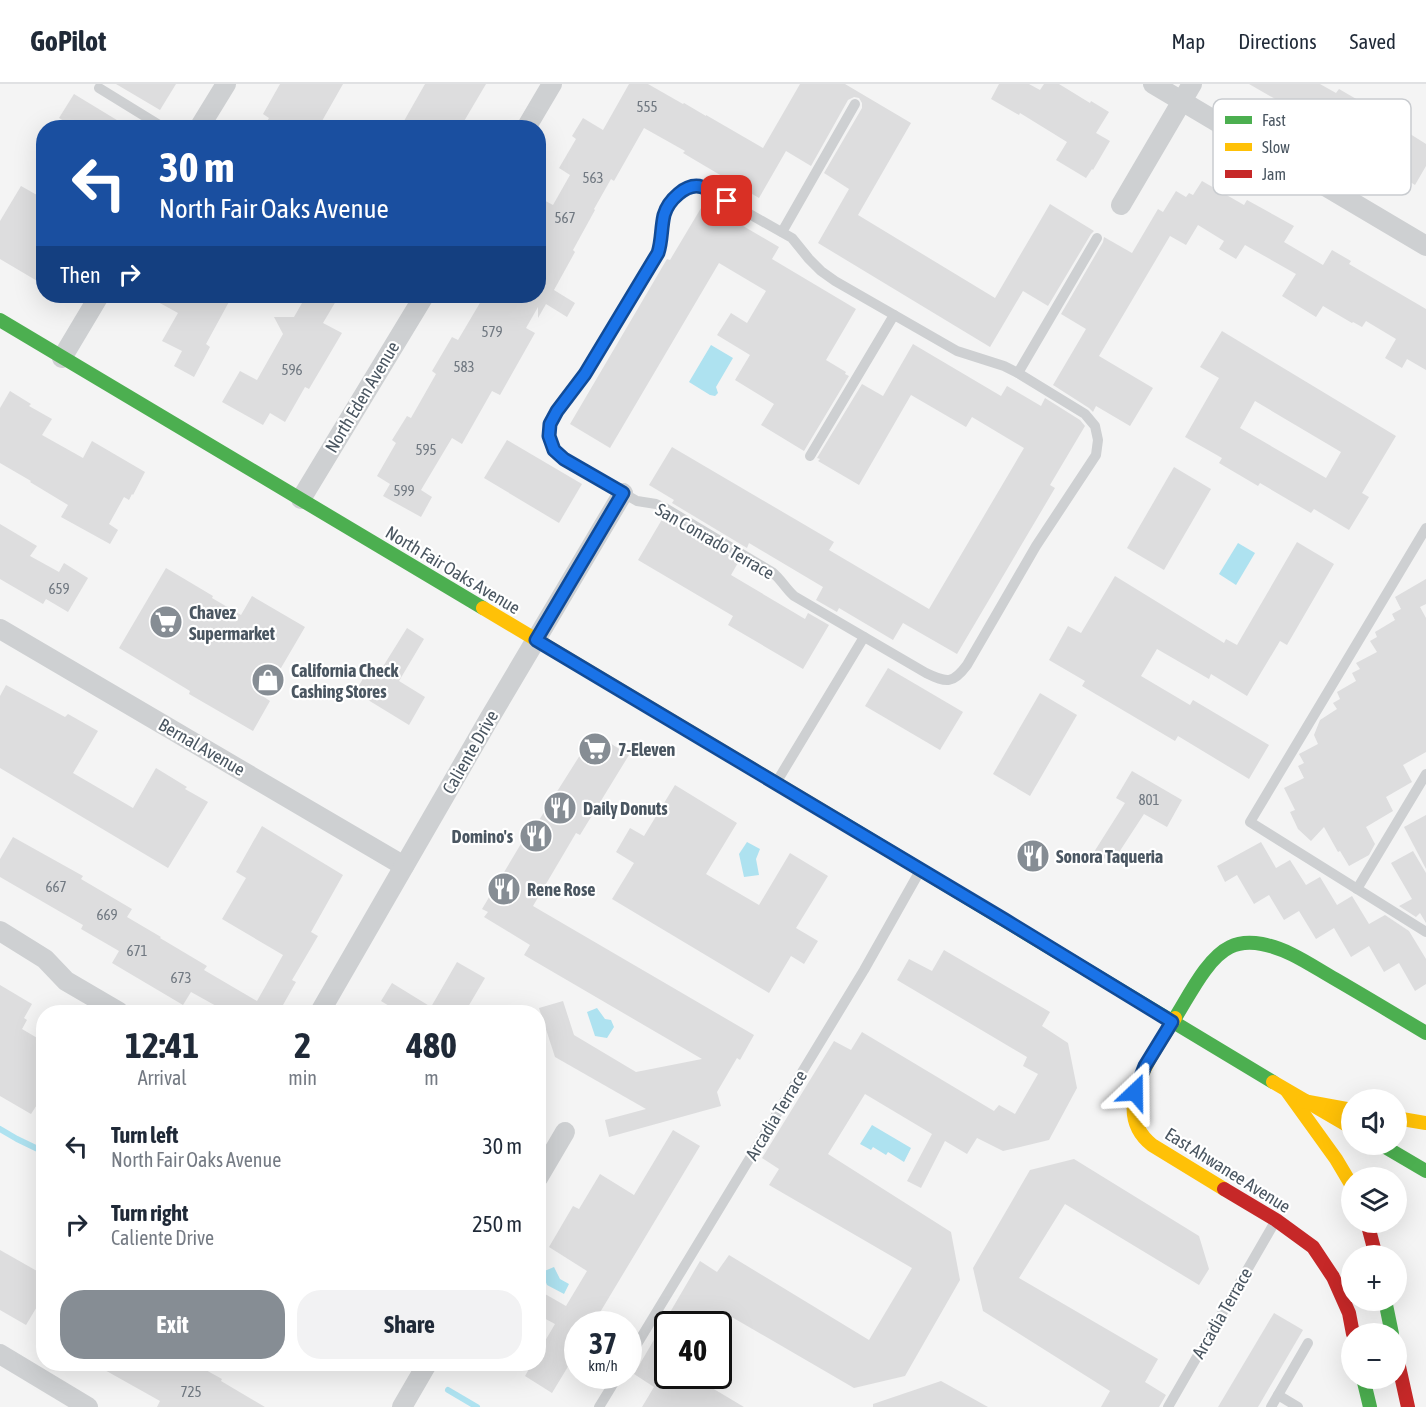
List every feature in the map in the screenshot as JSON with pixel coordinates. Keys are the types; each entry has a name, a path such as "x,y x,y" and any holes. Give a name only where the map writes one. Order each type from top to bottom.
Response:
{"main road":[{"name":"North Fair Oaks Avenue","path":"0,320 1341,1122"},
{"name":"East Ahwanee Avenue","path":"1351,1323 1349,1313 1333,1277 1313,1247 1276,1220 1158,1150 1144,1138 1136,1125 1134,1109 1138,1080 1210,963 1219,953 1233,945 1247,942 1258,942 1296,956 1426,1034"},
{"path":"1287,1091 1341,1167"},
{"path":"1303,1101 1341,1108"},
{"path":"1407,1120 1426,1123"},
{"path":"1399,1155 1426,1171"},
{"path":"1366,1389 1370,1407"},
{"path":"1404,1389 1408,1407"}],"street":[{"path":"204,120 226,84"},
{"path":"531,120 552,84"},
{"path":"1153,84 1213,119"},
{"path":"1121,205 1192,84"},
{"path":"1340,195 1426,246"},
{"path":"62,358 95,303"},
{"name":"North Eden Avenue","path":"300,500 420,303"},
{"name":"Caliente Drive","path":"324,1005 623,493"},
{"name":"Bernal Avenue","path":"0,629 404,866"},
{"path":"0,931 45,959 66,981 107,1005"},
{"path":"546,1164 565,1132"},
{"path":"0,1354 88,1407"},
{"path":"402,1407 423,1371"}],"lane":[{"path":"99,88 151,120"},
{"path":"782,232 855,104"},
{"name":"San Conrado Terrace","path":"692,187 702,187 782,232 792,238 821,271 957,351 1004,366 1018,373 1085,414 1095,426 1098,440 1096,455 1036,546 968,665 959,676 950,681 940,680 926,673 794,596 785,588 781,579 772,572 665,508 637,501 564,459 554,450 549,436 550,424 585,374 658,253 664,213 679,193 692,187"},
{"path":"1018,373 1097,238"},
{"path":"810,456 894,315"},
{"path":"1426,528 1250,822 1426,932"},
{"path":"776,783 864,637"},
{"path":"1358,889 1426,774"},
{"name":"Arcadia Terrace","path":"642,1336 864,970 921,869"},
{"name":"Arcadia Terrace","path":"1168,1407 1276,1220"},
{"path":"1271,1407 1308,1343"},
{"path":"599,1407 610,1389"},
{"path":"1278,1395 1298,1407"}],"water":[{"path":"711,345 733,358 716,387 718,393 715,396 689,382"},
{"path":"1238,543 1255,553 1236,585 1219,574"},
{"path":"747,842 760,849 756,859 759,875 744,877 739,854"},
{"path":"597,1008 605,1019 611,1020 614,1027 607,1038 595,1036 587,1012"},
{"path":"872,1125 911,1148 904,1162 888,1152 886,1155 873,1147 871,1150 860,1144"},
{"path":"554,1267 560,1279 569,1284 564,1294 547,1285 546,1270"}],"building":[{"path":"116,84 176,84 160,110"},
{"path":"280,84 343,84 323,120 268,120 269,118 263,114"},
{"path":"425,84 486,84 465,120 405,120"},
{"path":"629,84 648,84 763,148 800,84 845,84 911,123 858,215 995,298 1050,204 1094,231 1048,306 1023,291 990,347 818,243 849,189 824,173 862,108 859,98 854,97 848,100 811,166 786,151 759,198 644,128 614,181 611,179 594,209 573,250 575,252 554,290 575,303 567,317 546,304 538,318 538,307 526,328 535,333 500,395 492,391 462,444 452,438 421,490 432,497 421,517 383,496 390,484 377,476 396,443 392,440 407,416 411,418 436,374 432,371 452,337 458,340 480,303 546,303 546,201 553,205 570,175 559,168 576,139 572,136 583,118 603,130"},
{"path":"999,84 1029,84 1040,90 1044,84 1059,84 1109,112 1096,133 1110,141 1086,178 1056,160 1067,142 1020,113 1019,115 991,99"},
{"path":"1249,84 1320,84 1336,93 1339,89 1356,99 1275,99"},
{"path":"74,94 117,120 62,120 59,118"},
{"path":"1411,135 1426,144 1426,166 1415,185 1411,182"},
{"path":"1202,181 1213,187 1213,195 1226,195 1244,205 1247,200 1294,226 1284,242 1323,265 1332,250 1351,261 1349,264 1426,309 1426,370 1407,359 1402,368 1385,358 1396,339 1366,321 1362,327 1323,306 1316,317 1282,296 1296,274 1245,245 1236,259 1219,249 1224,241 1198,225 1186,245 1170,236 1099,356 1153,388 1130,426 1096,406 1093,412 1053,385 1086,329 1061,314 1104,237 1132,253 1158,209 1163,212 1176,191 1186,197 1189,193 1193,195"},
{"path":"21,186 36,194 36,280 0,259 0,221"},
{"path":"704,203 779,247 772,259 856,309 826,360 849,376 804,451 761,425 774,404 735,380 750,355 717,335 731,313 747,323 766,291 719,263 610,448 570,424 667,259 670,260"},
{"path":"160,303 228,303 206,344 210,347 194,377 174,366 182,351 162,341 178,313"},
{"path":"302,303 335,303 323,323 342,333 309,389 305,387 285,422 270,413 263,425 222,402 240,371 257,380 283,334 274,317 294,317"},
{"path":"1222,331 1396,436 1362,493 1369,497 1349,530 1314,509 1311,513 1260,483 1258,486 1219,463 1222,458 1185,437 1219,378 1200,367","holes":["1255,401 1341,452 1326,478 1240,428"]},
{"path":"913,344 1001,396 1007,386 1041,406 1045,398 1080,420 1085,426 1050,485 1055,488 957,654 903,623 893,640 839,608 837,612 816,600 823,587 749,543 747,548 672,503 674,500 649,485 672,447 834,542 829,550 929,609 1024,448 972,417 966,427 911,395 859,485 818,461 820,459 817,458 862,384 883,396"},
{"path":"10,391 31,404 29,406 52,419 42,435 83,458 92,441 145,472 133,495 129,500 124,497 109,524 118,530 110,544 61,517 68,505 0,463 0,408"},
{"path":"507,440 582,484 559,523 484,478"},
{"path":"1174,467 1211,489 1164,570 1127,548"},
{"path":"664,516 739,561 731,575 805,619 808,613 829,625 803,669 728,625 733,616 638,560"},
{"path":"0,524 37,546 30,556 59,572 64,563 88,578 68,612 46,599 43,604 0,579"},
{"path":"1297,542 1334,564 1287,645 1280,641 1247,696 1211,674 1209,679 1157,649 1141,676 1190,705 1193,700 1269,745 1249,779 1178,736 1175,741 1082,686 1085,681 1049,660 1068,626 1081,633 1115,576 1224,643 1226,639 1237,645"},
{"path":"166,568 241,615 252,596 305,627 264,697 270,701 253,731 189,694 190,691 119,648"},
{"path":"1426,579 1426,604 1420,607 1426,618 1426,752 1403,765 1412,782 1386,797 1393,811 1366,827 1375,844 1369,855 1349,866 1324,827 1311,841 1298,829 1290,812 1295,810 1284,788 1304,778 1298,766 1304,763 1299,754 1318,744 1314,735 1320,720 1337,709 1333,703 1340,699 1337,692 1356,681 1352,673 1360,669 1356,663 1377,652 1370,641 1377,637 1375,632 1395,620 1392,614 1401,609 1395,597"},
{"path":"407,628 424,639 399,681 425,697 409,725 355,692 370,667 379,673"},
{"path":"888,668 963,712 940,750 865,706"},
{"path":"6,685 65,717 68,714 98,731 73,773 133,808 156,768 208,802 168,868 0,768 0,696"},
{"path":"1040,693 1077,715 1030,796 993,774"},
{"path":"594,733 629,755 580,835 576,833 533,906 754,1035 740,1060 737,1058 717,1092 721,1106 609,1137 605,1120 646,1109 555,1057 546,1029 546,1006 563,1001 574,1035 636,1072 702,1059 524,955 530,945 484,917 488,912 482,909 531,827 534,828"},
{"path":"1132,771 1182,800 1167,827 1144,814 1112,863 1094,852 1125,803 1116,798"},
{"path":"675,785 737,823 706,874 759,905 790,853 828,876 796,928 818,941 804,964 791,956 769,993 612,899 634,863 616,852 630,828 644,836"},
{"path":"1426,815 1426,869 1404,827"},
{"path":"262,826 343,875 311,932 318,936 292,980 296,982 283,1005 214,1005 191,992 183,1005 112,963 119,951 81,929 83,925 0,877 0,859 13,837 83,876 81,879 132,909 127,917 207,966 204,970 257,1001 283,955 222,919 246,878 236,872"},
{"path":"1261,842 1276,868 1290,860 1306,885 1320,877 1337,905 1352,896 1369,924 1385,915 1409,931 1426,959 1426,984 1415,991 1399,963 1384,972 1369,946 1351,957 1334,928 1316,939 1299,911 1284,920 1269,895 1254,904 1237,875 1225,882 1217,866"},
{"path":"1413,851 1426,873 1426,923 1420,913 1416,917 1399,906 1412,899 1391,863"},
{"path":"944,950 1050,1012 1042,1026 1068,1043 1077,1088 1049,1140 1003,1151 977,1138 967,1154 945,1141 921,1188 907,1181 932,1134 865,1094 828,1154 951,1232 960,1280 905,1376 854,1388 732,1317 732,1311 671,1311 700,1261 717,1272 729,1255 869,1340 912,1268 769,1185 779,1169 762,1158 834,1041 851,1050 862,1032 994,1111 999,1105 1015,1114 1038,1074 1023,1066 1027,1057 897,980 909,959 932,971"},
{"path":"457,962 485,978 469,1005 432,1005"},
{"path":"392,983 428,1005 388,1005 381,1001"},
{"path":"0,985 32,1004 24,1018 27,1020 22,1029 36,1037 36,1106 31,1114 0,1096"},
{"path":"673,1130 700,1146 601,1311 564,1311 564,1373 552,1393 525,1376 528,1371 546,1371 546,1339 555,1324 546,1319 546,1295 566,1306 587,1271 549,1247 573,1206 579,1209 600,1174 634,1195"},
{"path":"1074,1159 1199,1236 1209,1269 1199,1285 1065,1204 1019,1278 1158,1359 1145,1382 1166,1395 1159,1407 1101,1407 1110,1391 983,1311 973,1268 1030,1170"},
{"path":"0,1250 36,1270 36,1308 26,1325 0,1310"},
{"path":"1274,1313 1303,1330 1258,1407 1218,1407"},
{"path":"654,1340 654,1387 642,1379 642,1360"},
{"path":"106,1371 208,1371 265,1407 157,1407 160,1401"},
{"path":"941,1381 988,1407 873,1407 873,1404"},
{"path":"654,1387 654,1389 714,1389 744,1407 642,1407"}],"waterway":[{"path":"0,1129 36,1148"},
{"path":"448,1390 477,1407"}],"traffic: fast":[{"path":"0,320 483,608"},
{"path":"838,820 1273,1082"},
{"path":"1175,1018 1206,968 1222,952 1234,945 1254,943 1272,946 1300,958 1426,1033"},
{"path":"1399,1155 1426,1171"},
{"path":"1387,1311 1390,1323"},
{"path":"1366,1389 1370,1407"}],"traffic: slow":[{"path":"483,608 838,820"},
{"path":"1175,1018 1139,1081 1134,1099 1134,1115 1139,1131 1152,1145 1224,1189"},
{"path":"1273,1082 1341,1122"},
{"path":"1287,1091 1341,1167"},
{"path":"1303,1101 1341,1108"},
{"path":"1407,1120 1426,1123"}],"traffic: jam":[{"path":"1224,1189 1276,1220 1313,1247 1333,1277 1349,1313 1351,1323"},
{"path":"1370,1233 1373,1245"},
{"path":"1404,1389 1408,1407"}],"place":[{"name":"Chavez Supermarket","path":"166,622"},
{"name":"California Check Cashing Stores","path":"268,680"},
{"name":"7-Eleven","path":"595,749"},
{"name":"Daily Donuts","path":"560,808"},
{"name":"Domino's","path":"536,836"},
{"name":"Sonora Taqueria","path":"1033,856"},
{"name":"Rene Rose","path":"504,889"}],"route":[{"path":"727,201 702,187 692,187 679,193 670,204 664,213 658,253 585,374 550,424 549,436 554,450 564,459 623,493 536,640 1096,974 1172,1022 1145,1066 1135,1092"}]}
